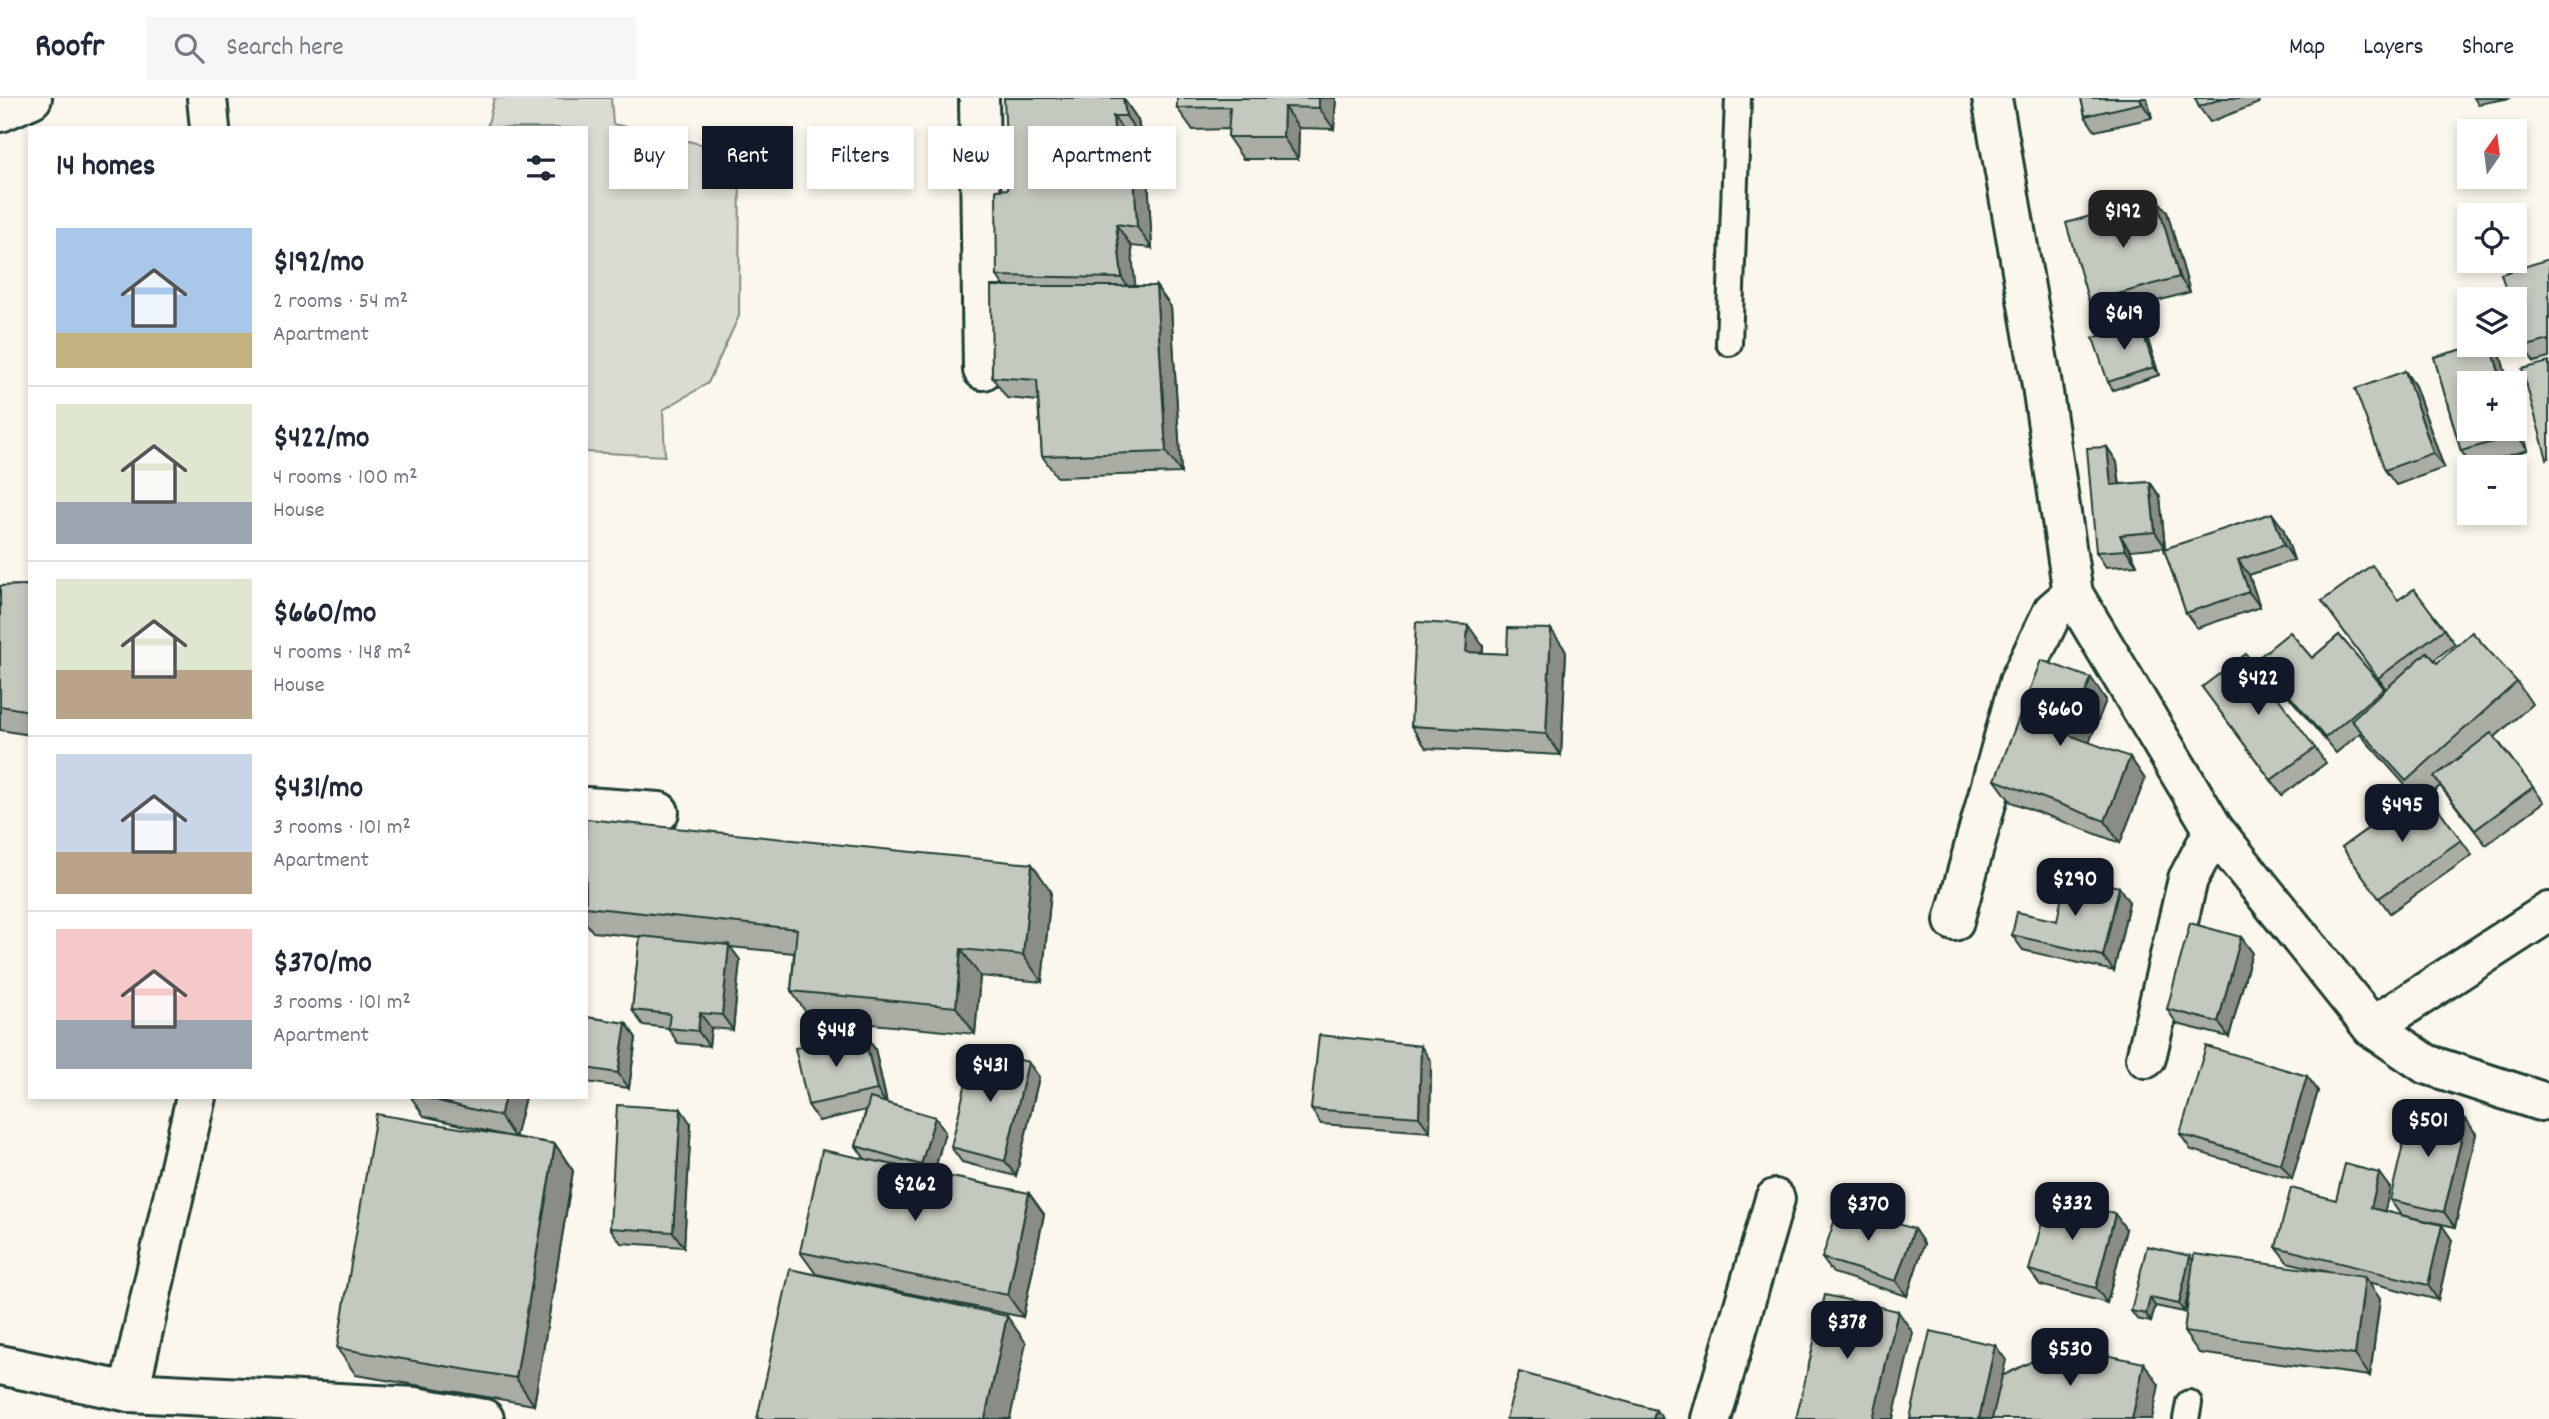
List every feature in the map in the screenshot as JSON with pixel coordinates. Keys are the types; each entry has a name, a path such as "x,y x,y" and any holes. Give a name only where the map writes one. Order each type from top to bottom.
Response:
{"street":[{"path":"0,113 32,98"},
{"path":"207,98 210,126"},
{"path":"979,98 983,370"},
{"path":"1992,98 2041,379 2073,594 2214,830 2372,1027 2426,1064 2540,1101"},
{"path":"1954,921 2019,682 2053,611 2073,594"},
{"path":"588,807 659,812"},
{"path":"2146,1058 2188,879 2214,830"},
{"path":"2372,1027 2549,912"},
{"path":"129,1392 196,1099"},
{"path":"1711,1419 1775,1199"},
{"path":"0,1365 129,1392 415,1407 484,1419"}],"lane":[{"path":"1729,343 1738,98"}],"shaded area":[{"path":"494,98 611,98 613,124 622,126 609,126 609,189 688,189 688,141 702,144 702,189 740,189 739,316 708,383 663,410 665,456 588,452 588,126 487,126"}],"building":[{"path":"1004,98 1123,98 1126,116 1113,116 1114,126 1028,126 1028,189 1135,189 1137,227 1116,224 1122,278 997,276 996,190 1014,189 1014,126 1005,126"},
{"path":"1177,98 1319,98 1319,108 1284,107 1283,137 1228,137 1230,107 1177,108"},
{"path":"2081,98 2140,98 2142,103 2085,116"},
{"path":"2195,98 2223,98 2199,107"},
{"path":"2156,197 2179,277 2089,302 2066,223"},
{"path":"2549,259 2549,340 2527,346 2527,287 2505,287 2501,274 2527,273 2527,266"},
{"path":"991,286 1156,286 1166,452 1042,456 1037,380 992,377"},
{"path":"2140,323 2154,367 2108,382 2093,338"},
{"path":"2457,351 2457,357 2494,357 2499,371 2457,371 2457,437 2434,357"},
{"path":"2549,362 2547,459 2527,387 2527,371 2522,369"},
{"path":"2405,371 2433,453 2385,470 2355,389"},
{"path":"2458,441 2496,441 2461,451"},
{"path":"2107,447 2111,485 2150,482 2155,532 2120,535 2126,550 2096,552 2087,448"},
{"path":"2272,513 2284,545 2238,560 2249,592 2186,613 2164,549"},
{"path":"2372,565 2398,600 2414,589 2444,629 2378,678 2322,601"},
{"path":"28,585 28,711 0,706 0,586"},
{"path":"1416,622 1468,625 1466,652 1507,654 1508,628 1551,629 1546,734 1411,726"},
{"path":"2290,632 2312,658 2339,635 2384,688 2325,738 2258,658"},
{"path":"2472,632 2517,682 2406,781 2351,720 2427,652 2437,663"},
{"path":"2246,654 2315,748 2271,780 2202,687"},
{"path":"2041,660 2091,678 2069,735 2130,757 2105,821 1995,780"},
{"path":"2491,733 2533,787 2475,830 2434,777"},
{"path":"2424,789 2461,840 2379,898 2342,847"},
{"path":"588,819 1032,864 1023,955 961,949 956,1007 791,991 797,929 588,907"},
{"path":"2066,875 2119,887 2103,956 2012,935 2017,912 2057,921"},
{"path":"2190,923 2241,937 2218,1022 2167,1009"},
{"path":"640,936 729,945 722,1015 700,1013 698,1031 668,1028 670,1014 632,1010"},
{"path":"588,1017 626,1023 618,1073 588,1068"},
{"path":"864,1034 877,1090 808,1105 795,1048"},
{"path":"1319,1035 1421,1046 1419,1117 1311,1109"},
{"path":"2206,1046 2307,1076 2281,1164 2180,1134"},
{"path":"974,1048 1028,1062 1005,1161 951,1147"},
{"path":"870,1098 935,1117 921,1165 856,1146"},
{"path":"430,1099 504,1099 500,1116"},
{"path":"617,1105 681,1109 673,1232 610,1228"},
{"path":"2412,1106 2466,1119 2444,1212 2390,1200"},
{"path":"376,1114 555,1144 516,1378 337,1348"},
{"path":"822,1150 1029,1193 1008,1295 800,1252"},
{"path":"2345,1164 2379,1173 2371,1208 2442,1225 2428,1285 2276,1247 2291,1188 2336,1200"},
{"path":"2049,1197 2115,1214 2096,1288 2029,1270"},
{"path":"1840,1204 1914,1229 1896,1281 1822,1258"},
{"path":"2147,1246 2190,1256 2179,1304 2150,1298 2146,1314 2131,1311"},
{"path":"2194,1254 2365,1277 2355,1355 2184,1332"},
{"path":"790,1269 1007,1316 985,1419 757,1419"},
{"path":"1825,1295 1898,1311 1873,1419 1796,1419"},
{"path":"1930,1331 1995,1345 1979,1419 1910,1419"},
{"path":"2063,1346 2144,1363 2132,1419 1992,1419 2002,1376"},
{"path":"1519,1372 1656,1410 1653,1419 1506,1419"}]}
